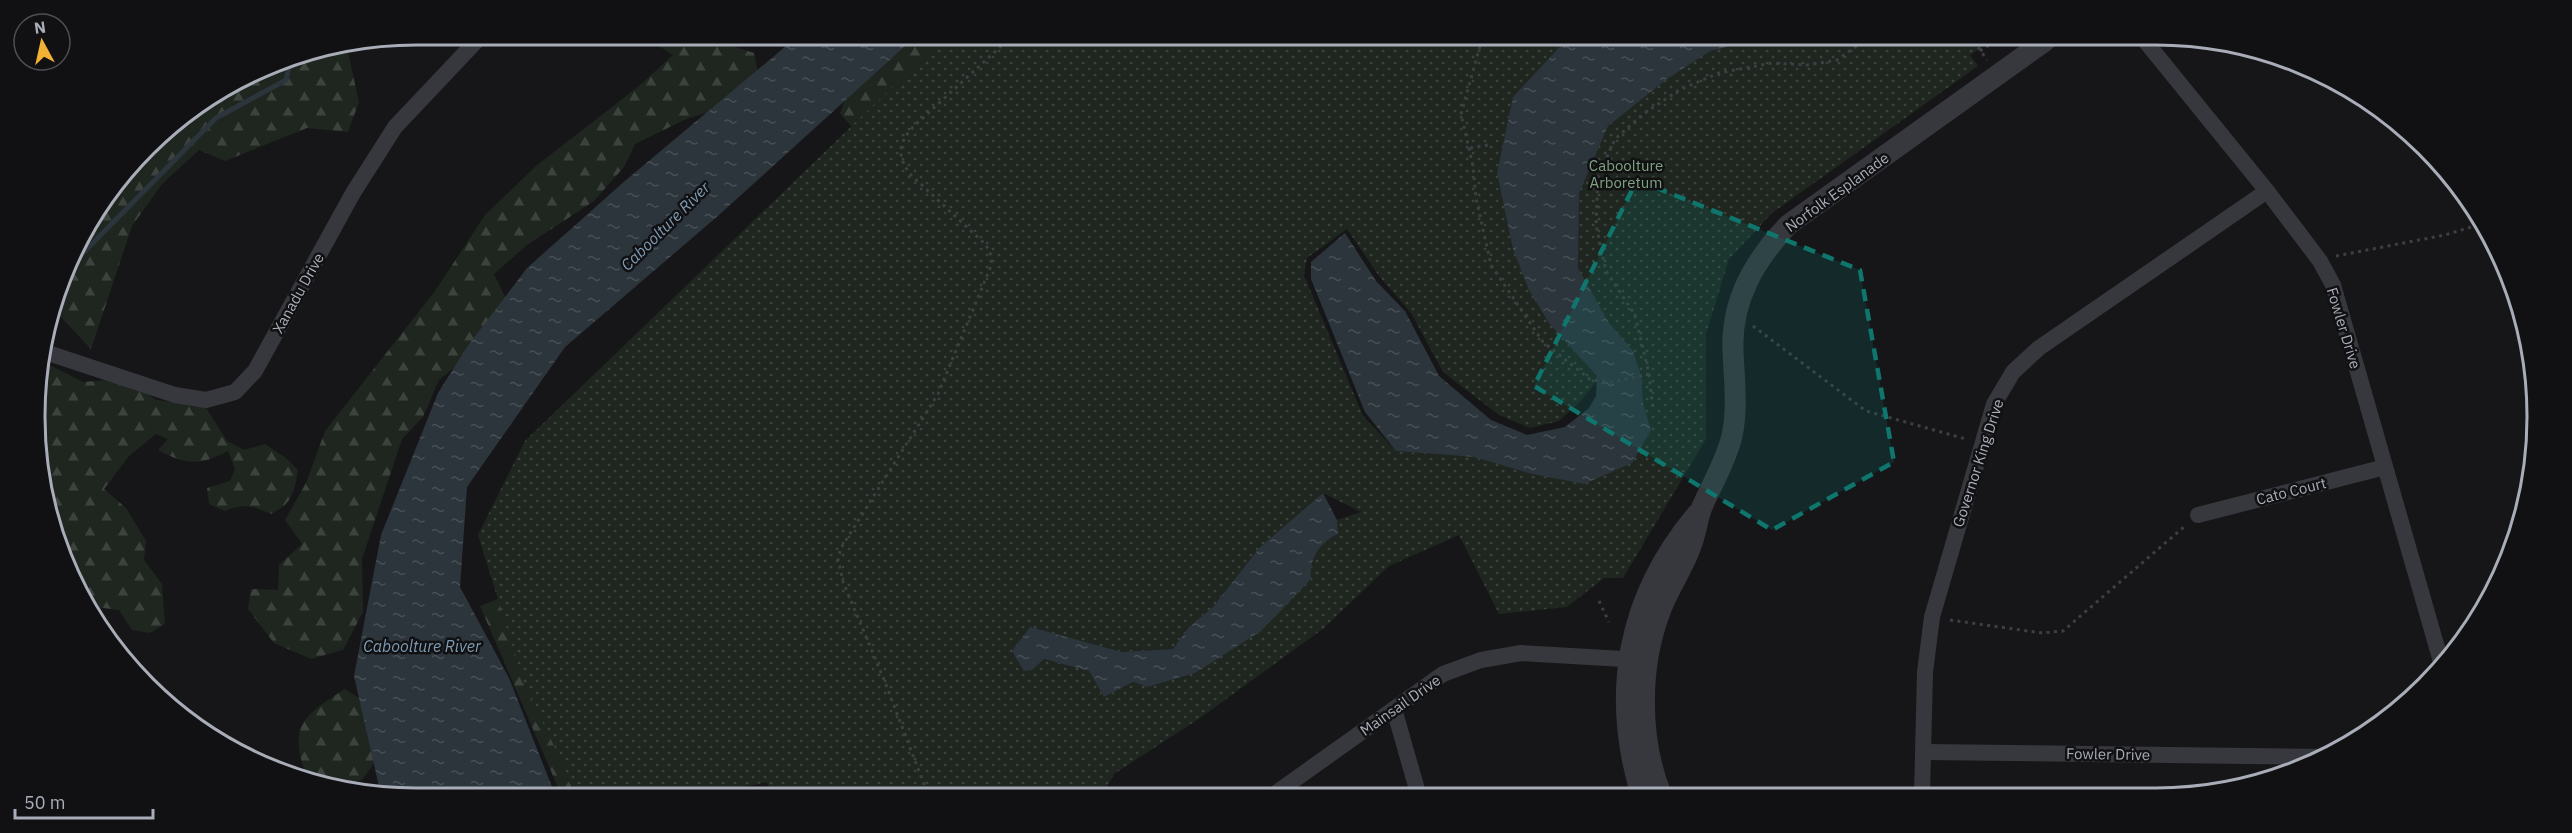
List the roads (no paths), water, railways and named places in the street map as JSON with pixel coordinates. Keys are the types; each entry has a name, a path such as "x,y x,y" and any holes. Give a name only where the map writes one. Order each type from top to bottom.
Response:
{"street":[{"name":"Xanadu Drive","path":"50,354 175,395 206,400 235,392 255,371 353,193 396,127 473,45"},
{"name":"Norfolk Esplanade","path":"1638,660 1691,547 1702,509 1720,472 1732,436 1735,407 1734,321 1752,271 1766,249 1788,225 2039,45"},
{"name":"Fowler Drive","path":"2148,45 2267,191 2320,261 2332,285 2439,656"},
{"name":"Governor King Drive","path":"1922,788 1925,672 1932,617 1994,404 2013,372 2040,348 2267,191"},
{"name":"Cato Court","path":"2198,515 2385,467"},
{"name":"Mainsail Drive","path":"1283,788 1443,674 1481,660 1521,653 1638,660"},
{"path":"1638,660 1625,700 1627,732 1639,788"},
{"path":"1638,660 1648,744 1660,788"},
{"path":"1394,709 1416,788"},
{"name":"Fowler Drive","path":"1924,752 2305,757"}],"water":[{"name":"Caboolture River","path":"787,45 906,45 719,215 565,347 467,487 460,587 509,678 552,788 379,786 354,676 381,535 438,393 467,347 527,268 626,180"},
{"path":"1561,45 1735,45 1710,51 1667,79 1608,126 1579,193 1578,268 1609,323 1633,351 1641,376 1643,403 1651,430 1632,463 1584,484 1532,474 1474,457 1396,451 1365,412 1311,279 1311,262 1345,233 1376,281 1405,311 1439,376 1491,420 1527,435 1565,427 1589,408 1596,396 1597,376 1549,323 1529,290 1513,249 1497,173 1513,97"},
{"path":"1323,493 1337,520 1338,534 1321,546 1317,552 1312,565 1311,579 1261,631 1195,673 1148,687 1133,682 1104,697 1089,671 1044,659 1032,670 1024,671 1012,651 1030,627 1122,652 1173,649 1189,627 1213,607 1260,547"}],"waterway":[{"path":"82,254 216,118 286,80 289,68"}],"park label":[{"name":"Caboolture Arboretum","path":"1626,174"}]}
